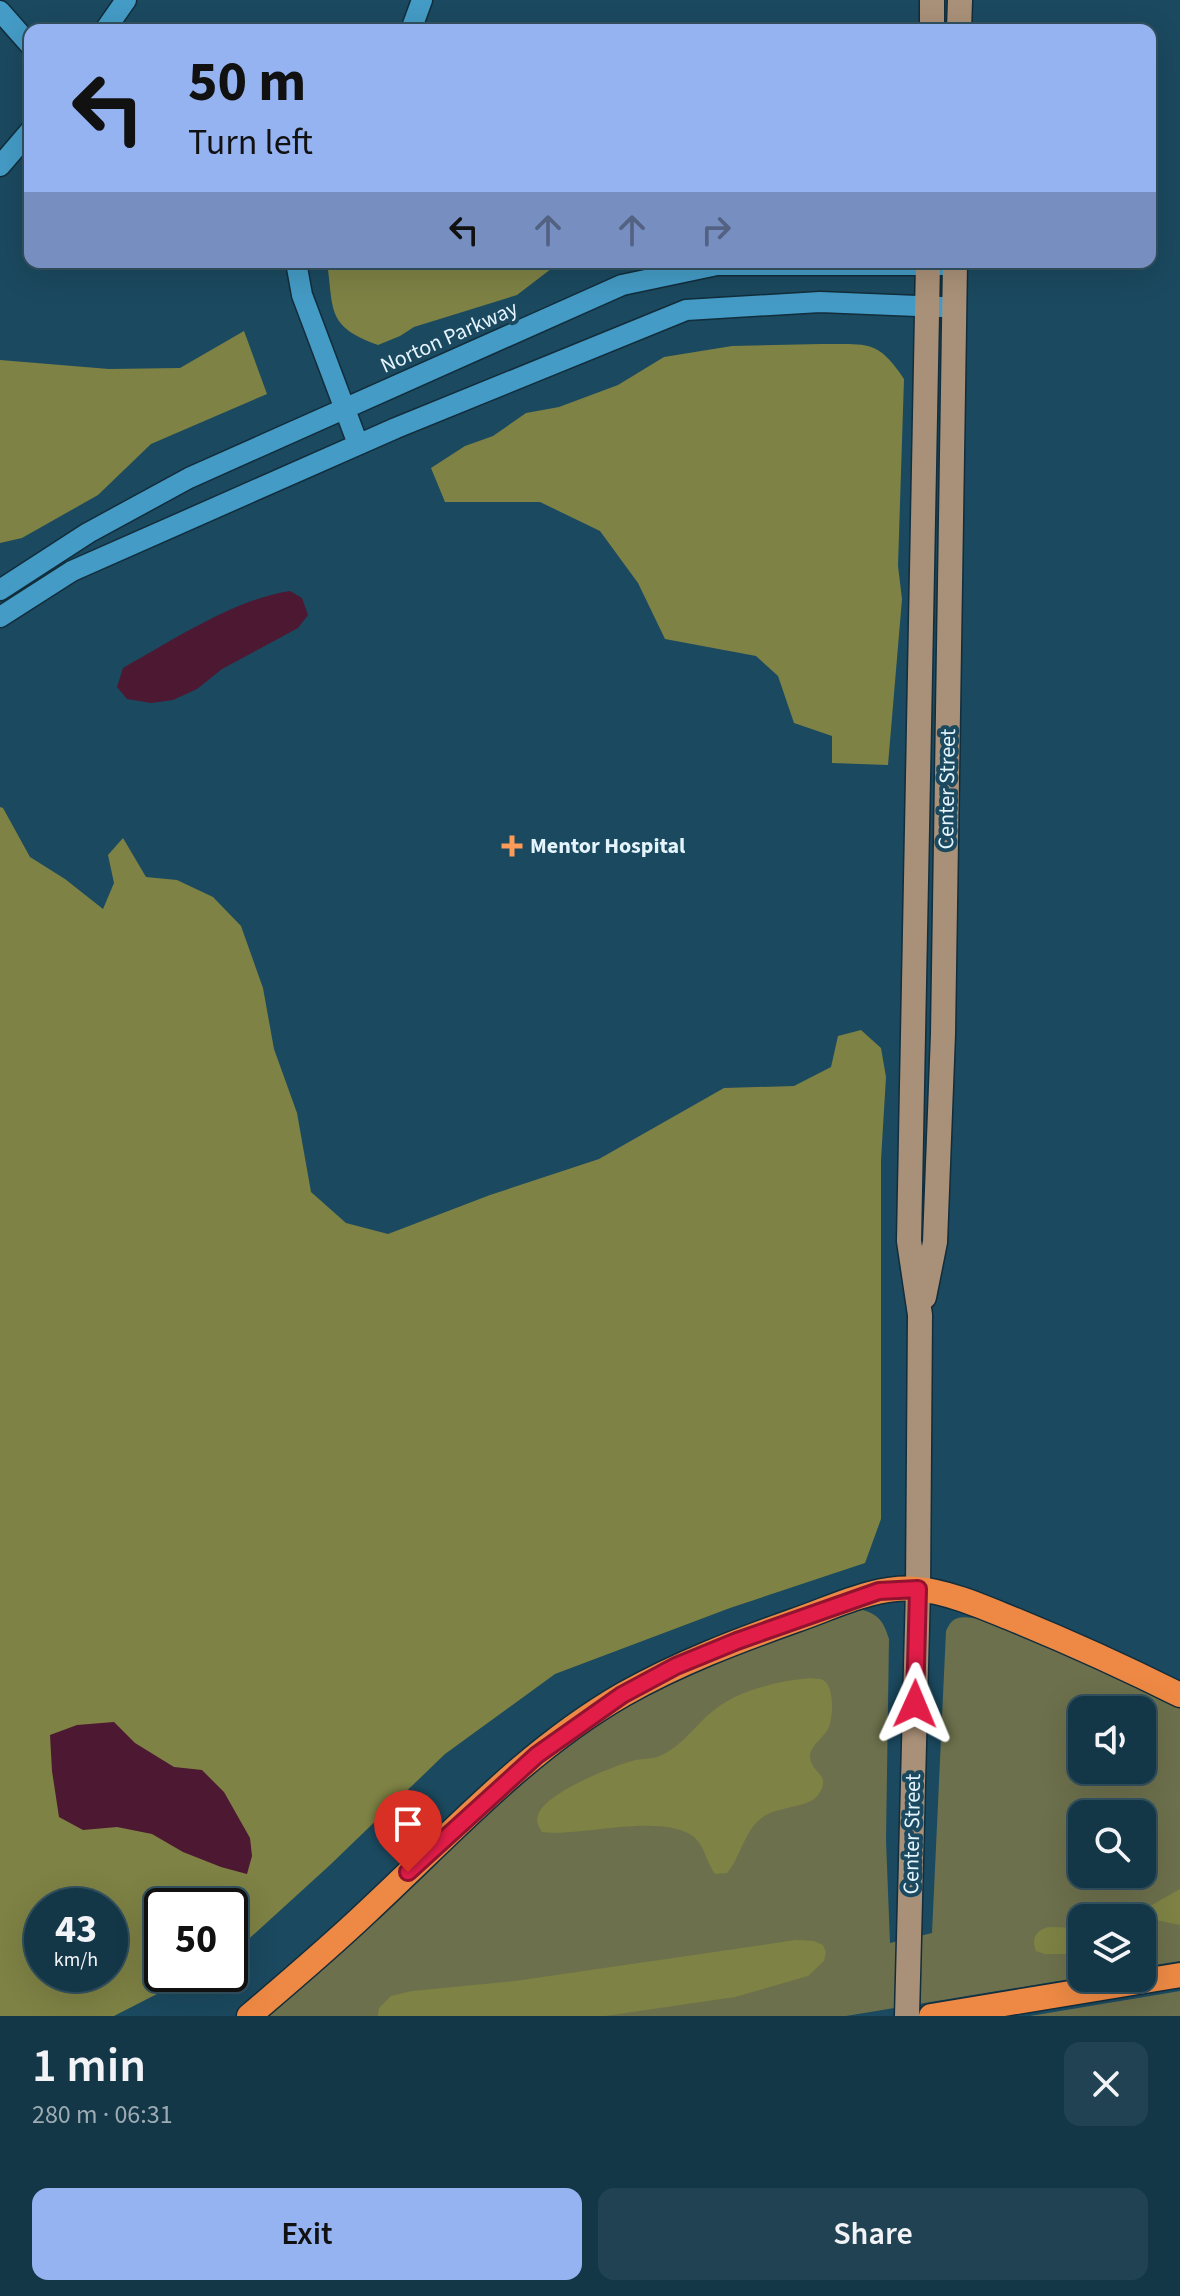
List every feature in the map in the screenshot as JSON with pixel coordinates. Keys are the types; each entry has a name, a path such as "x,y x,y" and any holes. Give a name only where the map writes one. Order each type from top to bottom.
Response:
{"highway":[{"path":"249,2016 537,1755 622,1695 676,1666 737,1641 879,1591 918,1589 957,1598 1012,1619 1180,1695"},
{"path":"931,2016 1180,1975"}],"main road":[{"path":"932,0 932,24"},
{"path":"959,24 960,0"},
{"name":"Center Street","path":"907,2016 918,1589 920,1315 909,1241 928,268"},
{"name":"Center Street","path":"920,1315 935,1242 943,1034 955,268"}],"street":[{"path":"109,24 126,0"},
{"path":"413,24 422,0"},
{"path":"0,11 24,38"},
{"path":"0,166 24,138"},
{"path":"297,268 302,295 358,444"},
{"name":"Norton Parkway","path":"0,590 88,533 189,478 622,285 703,268"},
{"path":"0,617 72,571 358,444 686,310 820,302 954,307"}],"green space":[{"path":"328,268 552,268 517,295 414,327 378,345 349,331 336,315"},
{"path":"244,331 267,394 151,444 98,495 22,538 0,543 0,360 109,369 180,368"},
{"path":"849,344 878,350 904,379 898,566 902,599 888,765 832,763 832,736 794,723 778,676 756,656 665,639 638,583 600,531 540,502 445,502 431,468 465,446 493,436 526,413 559,407 618,385 664,357 732,346"},
{"path":"0,807 30,857 103,909 114,883 108,855 123,838 146,877 177,880 213,897 241,926 263,988 274,1049 297,1113 311,1192 346,1223 388,1234 490,1195 599,1159 724,1088 794,1086 831,1067 838,1036 861,1030 881,1048 886,1077 881,1160 881,1519 865,1563 730,1608 555,1674 445,1754 248,1940 248,1888 144,1888 144,1992 161,1992 114,2016 0,2016"},
{"path":"863,1610 874,1614 883,1624 889,1639 886,1840 890,1943 932,1933 946,1631 950,1623 958,1618 975,1618 1001,1625 1102,1668 1180,1706 1180,1961 1156,1965 1156,1904 1068,1904 1068,1979 846,2016 261,2016 564,1746 656,1687 760,1642 848,1612"},
{"path":"822,1679 827,1684 832,1702 829,1727 812,1749 810,1757 822,1778 822,1788 814,1799 769,1813 757,1822 727,1873 715,1874 698,1841 680,1830 642,1826 558,1833 542,1832 539,1828 537,1817 543,1807 565,1790 622,1764 662,1755 678,1745 718,1707 738,1696 787,1681"},
{"path":"1180,1889 1180,1925 1156,1920 1154,1904"},
{"path":"1048,1927 1068,1928 1068,1954 1036,1951 1034,1942 1040,1931"},
{"path":"796,1940 823,1945 826,1952 824,1961 808,1976 735,1997 605,2016 378,2016 379,2008 391,1996 412,1991 515,1981"},
{"path":"1180,1991 1180,2016 1030,2016"}],"shaded area":[{"path":"290,591 302,598 308,615 298,628 222,669 197,689 173,700 151,703 127,699 117,687 123,668 182,634 247,603"},
{"path":"114,1722 135,1743 174,1767 202,1770 224,1792 250,1838 252,1856 247,1874 183,1852 152,1834 117,1827 83,1830 59,1817 50,1735 77,1725"}],"place":[{"name":"Mentor Hospital","path":"512,846"}],"route":[{"path":"408,1872 537,1755 622,1695 676,1666 737,1641 879,1591 918,1589 915,1704"}]}
